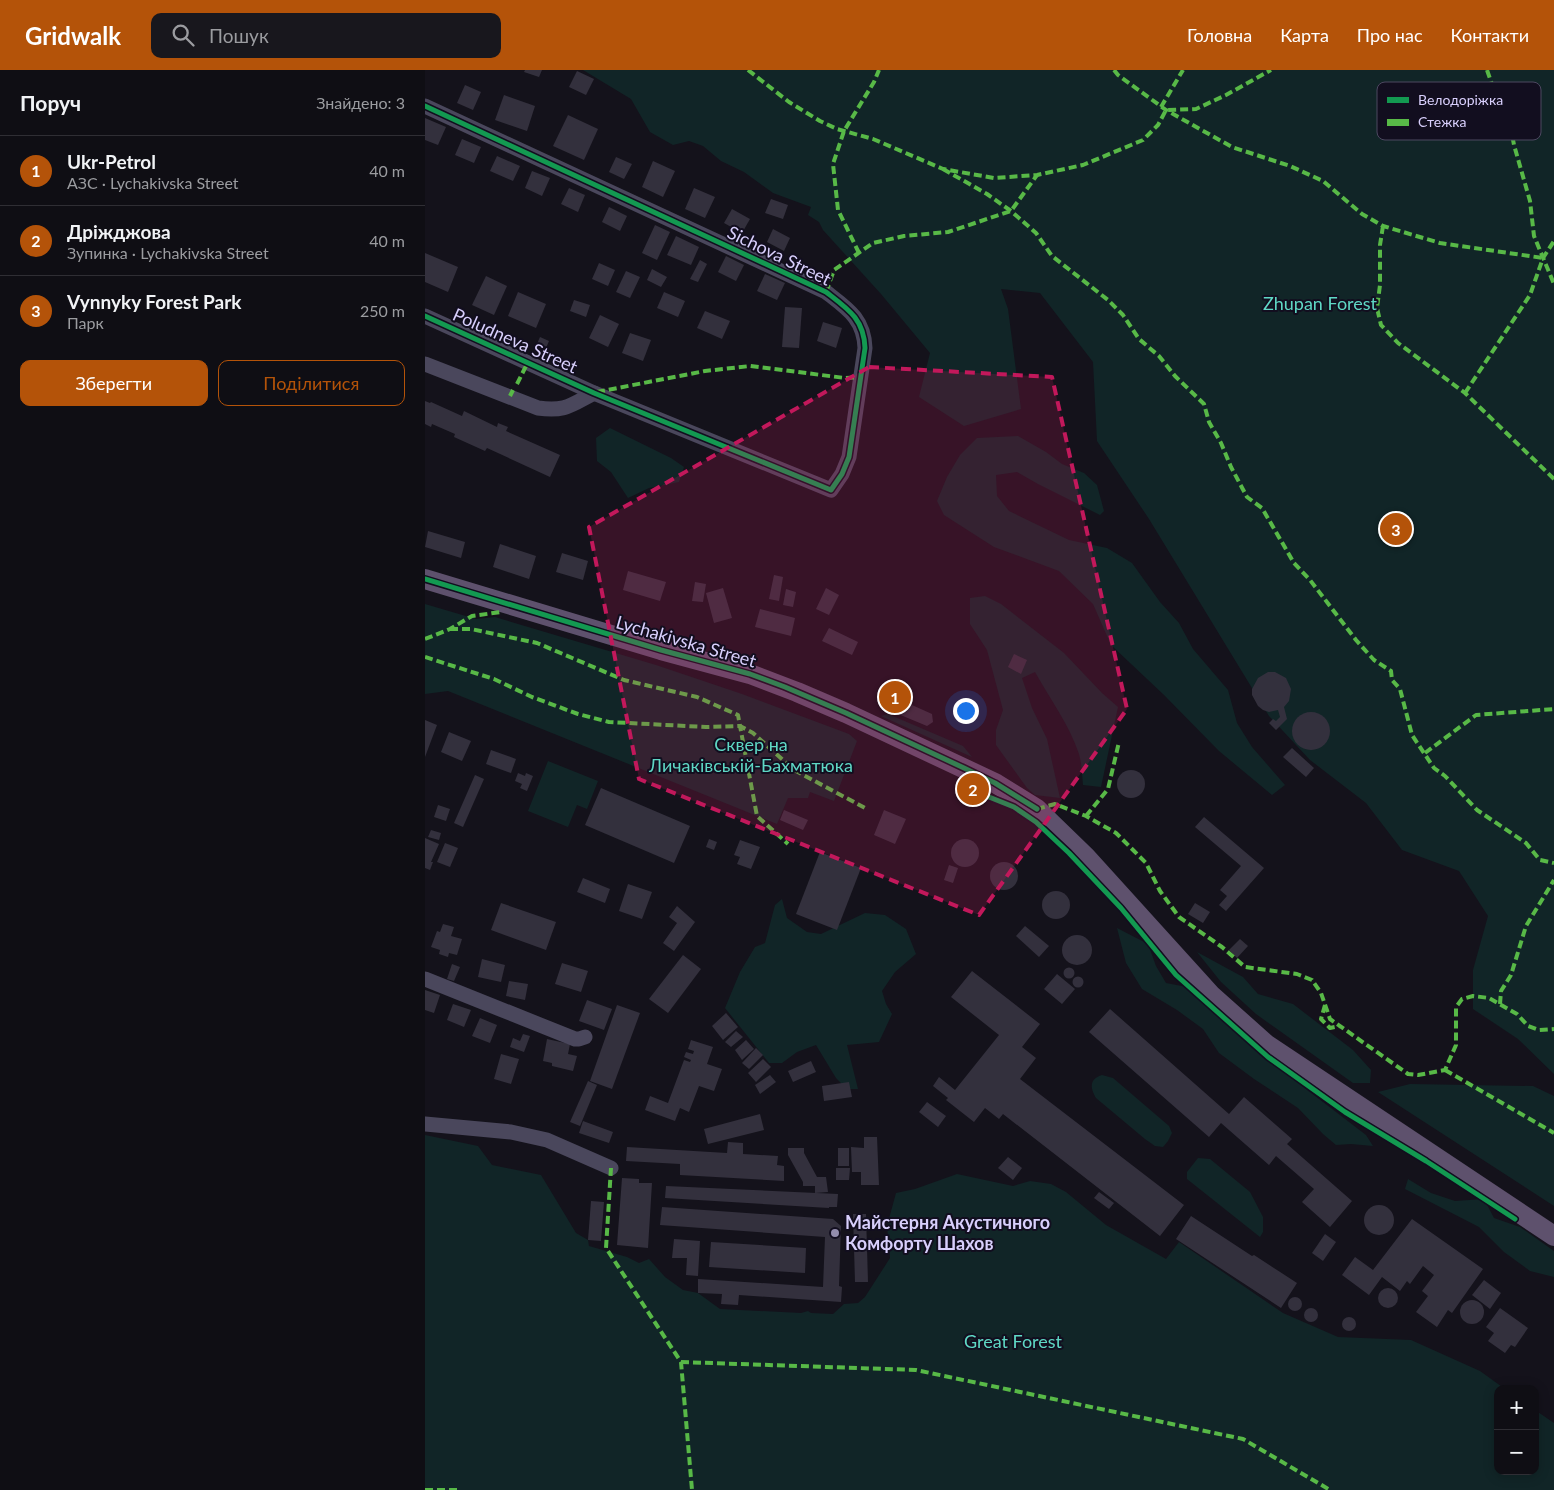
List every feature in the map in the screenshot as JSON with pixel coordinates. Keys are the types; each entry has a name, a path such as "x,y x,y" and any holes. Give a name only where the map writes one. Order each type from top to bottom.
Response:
{"main road":[{"name":"Lychakivska Street","path":"425,579 661,650 750,674 846,713 1002,787 1037,809 1063,834 1211,995 1266,1044 1554,1236"}],"street":[{"name":"Sichova Street","path":"425,106 826,292 855,316 865,334 862,378 849,457 842,474 831,490 594,393"},
{"name":"Poludneva Street","path":"425,316 594,393"},
{"name":"Poludneva Street","path":"425,364 538,408 549,410 560,410 594,393"},
{"path":"425,979 575,1039 585,1037"},
{"path":"425,1124 520,1134 547,1140 611,1168"}],"highlighted area":[{"path":"869,367 1052,377 1127,709 979,915 639,779 589,527"}],"green space":[{"name":"Zhupan Forest","path":"583,70 1554,70 1554,1074 1518,1039 1473,1009 1473,970 1488,916 1459,871 1402,850 1366,803 1310,760 1269,716 1149,519 1097,441 1093,362 1040,293 1001,289 1008,309 1021,409 964,426 919,397 930,353 881,294 823,230 819,222 808,215 811,207 773,193 744,172 721,161 703,146 689,141 673,145 650,132 631,99"},
{"path":"610,428 671,458 684,467 679,482 649,488 628,498 611,472 597,461 596,438"},
{"path":"1018,436 1046,452 1062,464 1084,473 1097,485 1104,511 1100,515 1017,472 996,475 997,496 1009,511 1069,540 1107,548 1132,563 1160,602 1179,623 1193,649 1228,690 1237,723 1252,747 1285,785 1272,795 1219,751 1111,645 1093,604 1059,571 994,547 944,515 937,501 947,477 960,455 977,438"},
{"path":"985,596 1001,604 1064,653 1118,707 1101,787 1083,785 1081,762 1075,743 1065,722 1035,672 1022,678 1032,708 1047,739 1060,798 1035,795 1027,788 996,745 996,730 1003,710 987,650 970,624 970,598"},
{"name":"Сквер на Личаківській-Бахматюка","path":"425,604 476,619 495,617 656,665 742,694 849,734 857,741 834,801 810,792 808,798 788,798 777,824 448,691 425,694"},
{"path":"888,714 963,746 972,757 881,716"},
{"path":"548,761 598,781 587,809 577,805 568,827 528,811"},
{"path":"782,899 787,918 807,932 821,934 865,913 885,915 906,929 916,954 895,972 882,991 886,1004 892,1014 879,1042 847,1045 858,1089 847,1089 836,1078 816,1045 797,1052 782,1063 769,1063 725,1008 740,972 755,947 765,943 775,905"},
{"path":"1117,928 1148,944 1156,966 1166,983 1192,988 1218,1015 1268,1060 1366,1135 1373,1146 1336,1145 1298,1108 1219,1053 1203,1029 1177,1010 1142,989 1126,963"},
{"path":"1197,952 1243,977 1258,994 1293,1004 1353,1050 1371,1070 1370,1083 1353,1083 1256,1014 1221,982"},
{"path":"1102,1075 1113,1078 1169,1126 1172,1133 1163,1147 1155,1146 1145,1139 1096,1098 1092,1084 1095,1079"},
{"path":"1410,1084 1533,1086 1554,1096 1554,1206 1378,1092"},
{"name":"Great Forest","path":"425,1135 478,1146 492,1165 541,1175 576,1233 588,1240 589,1246 627,1257 639,1263 649,1259 665,1277 683,1290 698,1293 720,1309 801,1313 808,1311 811,1313 833,1314 844,1304 858,1303 865,1297 890,1258 887,1226 896,1193 915,1189 957,1174 1013,1186 1030,1181 1051,1184 1066,1192 1106,1225 1166,1259 1179,1242 1283,1313 1338,1337 1411,1340 1480,1371 1499,1385 1494,1385 1494,1475 1539,1475 1539,1413 1554,1423 1554,1490 425,1490"},
{"path":"1198,1158 1210,1159 1250,1192 1263,1217 1263,1232 1260,1237 1187,1179 1187,1172"},
{"path":"1408,1179 1431,1193 1455,1201 1484,1199 1494,1218 1520,1227 1554,1251 1554,1277 1530,1271 1504,1252 1479,1227 1405,1189"}],"building":[{"path":"525,70 542,70 539,77 524,72"},
{"path":"577,71 594,79 586,95 569,87"},
{"path":"465,85 481,92 473,110 457,103"},
{"path":"504,95 535,106 527,131 495,120"},
{"path":"568,115 598,129 584,160 553,146"},
{"path":"425,118 446,127 438,145 425,140"},
{"path":"462,139 481,147 474,163 455,155"},
{"path":"497,156 520,166 513,181 490,171"},
{"path":"616,157 632,164 624,179 609,172"},
{"path":"653,161 675,171 663,197 642,187"},
{"path":"532,171 550,178 542,196 525,188"},
{"path":"569,188 585,195 578,212 561,204"},
{"path":"694,188 715,197 705,218 685,209"},
{"path":"771,199 788,205 783,219 765,213"},
{"path":"609,207 627,216 620,231 602,222"},
{"path":"732,209 750,219 742,233 724,223"},
{"path":"655,225 670,232 657,260 642,253"},
{"path":"773,229 790,238 784,251 767,242"},
{"path":"676,236 699,247 691,265 667,255"},
{"path":"425,253 458,267 448,292 425,282"},
{"path":"726,256 744,265 736,281 718,272"},
{"path":"700,260 707,264 698,282 690,279"},
{"path":"599,263 615,270 608,286 592,279"},
{"path":"652,269 667,277 661,287 647,280"},
{"path":"626,271 640,277 630,298 616,292"},
{"path":"765,274 785,283 777,300 757,291"},
{"path":"486,276 507,286 494,315 472,305"},
{"path":"518,292 546,304 536,328 508,316"},
{"path":"664,292 685,301 678,317 657,308"},
{"path":"574,300 590,305 586,317 570,311"},
{"path":"785,307 802,308 799,348 782,347"},
{"path":"705,311 730,321 722,339 697,328"},
{"path":"600,315 619,324 608,347 589,338"},
{"path":"823,322 842,328 836,348 817,341"},
{"path":"630,333 651,340 643,361 622,353"},
{"path":"540,337 549,341 543,355 534,351"},
{"path":"425,401 462,416 464,411 497,427 498,423 508,427 506,431 560,455 550,477 487,448 485,451 454,437 455,434 432,424 431,427 425,424"},
{"path":"428,531 465,542 461,558 425,547"},
{"path":"500,544 536,556 529,579 493,567"},
{"path":"562,553 588,561 583,580 556,572"},
{"path":"628,571 666,582 660,601 623,590"},
{"path":"774,575 783,577 779,601 769,599"},
{"path":"695,582 706,584 703,602 692,601"},
{"path":"723,588 732,618 714,623 706,593"},
{"path":"826,588 839,595 829,615 816,609"},
{"path":"786,589 796,592 793,607 783,605"},
{"path":"760,609 795,618 791,636 755,627"},
{"path":"829,628 858,642 852,655 822,641"},
{"path":"1014,654 1027,660 1021,674 1008,667"},
{"path":"1268,672 1275,672 1286,678 1291,689 1289,701 1284,707 1287,719 1276,730 1269,723 1273,719 1276,721 1280,717 1278,710 1269,712 1263,710 1258,706 1252,695 1252,689 1258,678"},
{"path":"892,685 905,691 903,701 932,714 933,722 927,726 891,711 886,700"},
{"path":"1311,712 1325,717 1330,731 1325,745 1311,750 1297,745 1292,731 1297,717"},
{"path":"425,720 437,725 425,757"},
{"path":"449,732 471,741 462,761 441,752"},
{"path":"1292,748 1314,768 1306,777 1283,757"},
{"path":"491,750 516,759 511,773 486,764"},
{"path":"1131,770 1141,774 1145,784 1141,794 1131,798 1121,794 1117,784 1121,774"},
{"path":"518,773 525,776 526,773 533,776 527,791 520,788 522,784 515,781"},
{"path":"475,775 484,779 463,827 454,823"},
{"path":"601,788 690,826 674,863 585,825"},
{"path":"438,805 450,809 446,821 434,817"},
{"path":"784,810 808,820 803,830 780,820"},
{"path":"884,810 906,819 895,844 874,835"},
{"path":"1204,817 1264,868 1226,911 1219,905 1227,896 1220,890 1241,866 1195,827"},
{"path":"431,830 441,833 439,840 428,837"},
{"path":"425,838 439,844 431,862 433,862 430,870 425,868"},
{"path":"709,839 717,842 714,850 706,847"},
{"path":"965,839 975,843 979,853 975,863 965,867 955,863 951,853 955,843"},
{"path":"740,840 760,847 751,869 737,864 740,857 734,855"},
{"path":"445,843 458,848 450,867 437,862"},
{"path":"820,852 861,868 837,930 796,914"},
{"path":"1004,862 1014,866 1018,876 1014,886 1004,890 994,886 990,876 994,866"},
{"path":"949,865 958,868 953,883 944,880"},
{"path":"583,878 610,889 605,903 577,892"},
{"path":"628,884 652,892 642,919 619,911"},
{"path":"1056,891 1066,895 1070,905 1066,915 1056,919 1046,915 1042,905 1046,895"},
{"path":"501,903 556,922 546,950 491,930"},
{"path":"1195,903 1210,912 1203,923 1188,914"},
{"path":"677,906 695,922 674,951 663,943 677,923 669,917"},
{"path":"443,924 454,927 451,936 462,939 457,955 449,953 448,957 439,954 440,950 431,947 437,931 440,932"},
{"path":"1025,926 1049,946 1039,957 1016,936"},
{"path":"1077,935 1087,940 1092,950 1087,960 1077,965 1067,960 1062,950 1067,940"},
{"path":"1240,939 1248,946 1237,958 1229,950"},
{"path":"683,955 701,969 668,1013 649,999"},
{"path":"482,959 505,965 501,982 478,977"},
{"path":"562,963 588,971 581,992 555,984"},
{"path":"452,964 460,967 454,981 447,979"},
{"path":"1069,967 1075,973 1069,979 1063,973"},
{"path":"972,971 1040,1024 1022,1047 1036,1058 1020,1079 1184,1205 1160,1236 1003,1114 999,1119 985,1108 974,1122 946,1100 948,1098 933,1086 939,1077 955,1090 999,1035 951,997"},
{"path":"1057,974 1075,989 1062,1004 1044,989"},
{"path":"1078,976 1084,982 1078,988 1072,982"},
{"path":"509,981 528,984 525,1000 506,996"},
{"path":"425,990 440,995 434,1013 425,1010"},
{"path":"587,1000 612,1009 604,1030 579,1021"},
{"path":"453,1004 471,1010 464,1027 447,1020"},
{"path":"617,1005 640,1013 612,1089 590,1081"},
{"path":"1110,1009 1229,1114 1244,1097 1292,1139 1287,1144 1352,1201 1330,1227 1302,1202 1314,1189 1276,1156 1269,1165 1221,1123 1209,1137 1089,1032"},
{"path":"726,1013 738,1027 723,1040 712,1026"},
{"path":"480,1018 497,1025 490,1043 472,1036"},
{"path":"736,1031 743,1037 731,1047 725,1042"},
{"path":"523,1034 530,1036 524,1052 510,1047 513,1038 520,1041"},
{"path":"547,1039 570,1044 568,1054 577,1056 573,1071 552,1066 552,1063 543,1061"},
{"path":"691,1040 713,1047 707,1064 722,1069 714,1091 699,1086 689,1112 680,1108 675,1121 645,1110 650,1096 668,1103 684,1060 690,1062 691,1060 684,1057 686,1052 693,1054 694,1051 688,1049"},
{"path":"746,1040 754,1049 742,1060 735,1050"},
{"path":"756,1048 763,1055 749,1069 742,1063"},
{"path":"501,1054 519,1059 511,1084 494,1079"},
{"path":"763,1059 771,1067 756,1082 748,1073"},
{"path":"811,1061 816,1072 793,1082 788,1071"},
{"path":"770,1075 776,1082 760,1094 755,1085"},
{"path":"588,1081 597,1085 580,1126 570,1122"},
{"path":"849,1082 852,1097 824,1101 822,1086"},
{"path":"927,1102 946,1116 938,1127 919,1112"},
{"path":"760,1114 764,1130 708,1144 704,1129"},
{"path":"583,1121 613,1132 609,1143 579,1133"},
{"path":"864,1137 877,1137 879,1185 861,1185 861,1172 852,1172 851,1147 864,1148"},
{"path":"728,1142 743,1143 743,1154 778,1156 777,1165 784,1166 784,1181 680,1175 680,1164 626,1161 627,1147 727,1153"},
{"path":"788,1148 804,1148 804,1153 817,1177 826,1177 828,1192 815,1193 815,1186 803,1186 803,1182 788,1155"},
{"path":"838,1148 849,1148 849,1166 838,1166"},
{"path":"1008,1157 1022,1168 1013,1180 998,1168"},
{"path":"836,1168 850,1168 849,1180 836,1180"},
{"path":"622,1178 639,1179 639,1183 652,1183 648,1248 617,1245"},
{"path":"666,1186 838,1194 837,1207 665,1198"},
{"path":"1099,1192 1114,1203 1109,1209 1094,1198"},
{"path":"591,1201 604,1202 601,1241 588,1240"},
{"path":"1379,1205 1390,1209 1394,1220 1390,1231 1379,1235 1368,1231 1364,1220 1368,1209"},
{"path":"662,1207 833,1219 841,1226 839,1286 842,1287 841,1302 739,1295 738,1305 721,1304 722,1294 698,1293 698,1279 823,1287 825,1237 660,1225"},
{"path":"853,1214 866,1214 868,1282 855,1282"},
{"path":"1191,1216 1297,1283 1281,1308 1176,1239"},
{"path":"1412,1219 1483,1269 1452,1313 1448,1310 1437,1327 1416,1312 1428,1296 1422,1291 1434,1275 1423,1266 1410,1284 1407,1281 1400,1291 1382,1277 1369,1295 1342,1275 1355,1257 1373,1270"},
{"path":"1325,1234 1336,1242 1323,1261 1312,1253"},
{"path":"674,1239 700,1241 698,1276 686,1275 687,1258 672,1258"},
{"path":"711,1242 806,1248 805,1273 709,1267"},
{"path":"1484,1280 1501,1293 1490,1309 1472,1295"},
{"path":"1388,1288 1395,1291 1398,1298 1395,1305 1388,1308 1381,1305 1378,1298 1381,1291"},
{"path":"1292,1297 1298,1297 1302,1304 1298,1311 1292,1311 1288,1307 1288,1301"},
{"path":"1472,1300 1480,1304 1484,1312 1480,1320 1472,1324 1464,1320 1460,1312 1464,1304"},
{"path":"1311,1308 1316,1310 1318,1315 1316,1320 1311,1322 1306,1320 1304,1315 1306,1310"},
{"path":"1500,1308 1528,1328 1515,1347 1511,1345 1505,1353 1488,1341 1494,1333 1486,1327"},
{"path":"1346,1317 1352,1317 1356,1324 1352,1331 1346,1331 1342,1327 1342,1321"}],"marked path":[{"path":"748,70 789,102 837,129 873,139 943,169 994,178 1037,175 1083,165 1143,140 1158,125 1166,110 1196,109 1271,70"},
{"path":"859,253 838,210 833,164 844,131 874,82 879,70"},
{"path":"1114,70 1118,75 1166,110 1232,147 1290,166 1323,181 1362,214 1383,226 1440,243 1543,258"},
{"path":"1161,107 1183,70"},
{"path":"1487,70 1491,82"},
{"path":"1513,140 1530,201 1534,236 1554,284"},
{"path":"943,169 987,194 1011,211 1036,233 1052,256 1108,300 1123,315 1139,339 1159,356 1175,376 1204,404 1209,422 1247,497 1262,508 1294,563 1310,580 1356,640 1374,660 1391,671 1392,680 1400,689 1412,735 1434,768 1445,776 1477,810 1526,843 1540,860 1554,863"},
{"path":"826,292 834,270 873,243 904,236 948,232 1011,211 1037,175"},
{"path":"1383,226 1380,245 1380,285 1377,308 1381,325 1398,343 1465,393 1554,479"},
{"path":"1465,393 1530,295 1543,258 1554,241"},
{"path":"517,384 528,362"},
{"path":"597,392 705,371 750,366 845,378 862,377"},
{"path":"510,396 513,390"},
{"path":"425,639 450,629 472,616 501,612"},
{"path":"450,629 471,629 537,643 624,680 697,697 738,715 740,726 753,733 794,770 867,809"},
{"path":"425,657 494,679 532,697 578,714 609,722 706,727 740,726 757,816 788,844"},
{"path":"1425,753 1476,715 1554,709"},
{"path":"1086,816 1108,789 1119,742"},
{"path":"1037,809 1055,804 1086,816 1116,833 1146,863 1160,891 1179,917 1222,947 1245,967 1297,974 1312,980 1321,993 1330,1019 1408,1074 1418,1075 1445,1070 1456,1045 1456,1007 1462,999 1473,996 1489,998 1517,1014 1528,1026 1539,1030 1554,1029"},
{"path":"1500,1004 1501,991 1511,975 1526,926 1554,880"},
{"path":"1325,1005 1321,1019 1330,1028 1340,1026"},
{"path":"1445,1070 1554,1133"},
{"path":"611,1168 606,1248 681,1362 692,1490"},
{"path":"681,1362 916,1370 1243,1439 1330,1490"},
{"path":"425,1490 460,1490"}],"cycle path":[{"path":"425,106 826,292 841,304 853,315 862,329 865,348 849,457 842,474 831,490 594,393 425,316"},
{"path":"425,579 661,650 750,674 785,687 846,713 995,783 1037,809"},
{"path":"989,797 1014,807 1036,822 1069,853 1121,908 1176,975 1268,1057 1345,1112 1426,1161 1515,1219"}],"place":[{"name":"Vynnyky Forest Park","path":"1396,529"},
{"name":"Ukr-Petrol","path":"895,697"},
{"name":"Дріжджова","path":"973,789"},
{"name":"Майстерня Акустичного Комфорту Шахов","path":"835,1233"}]}
